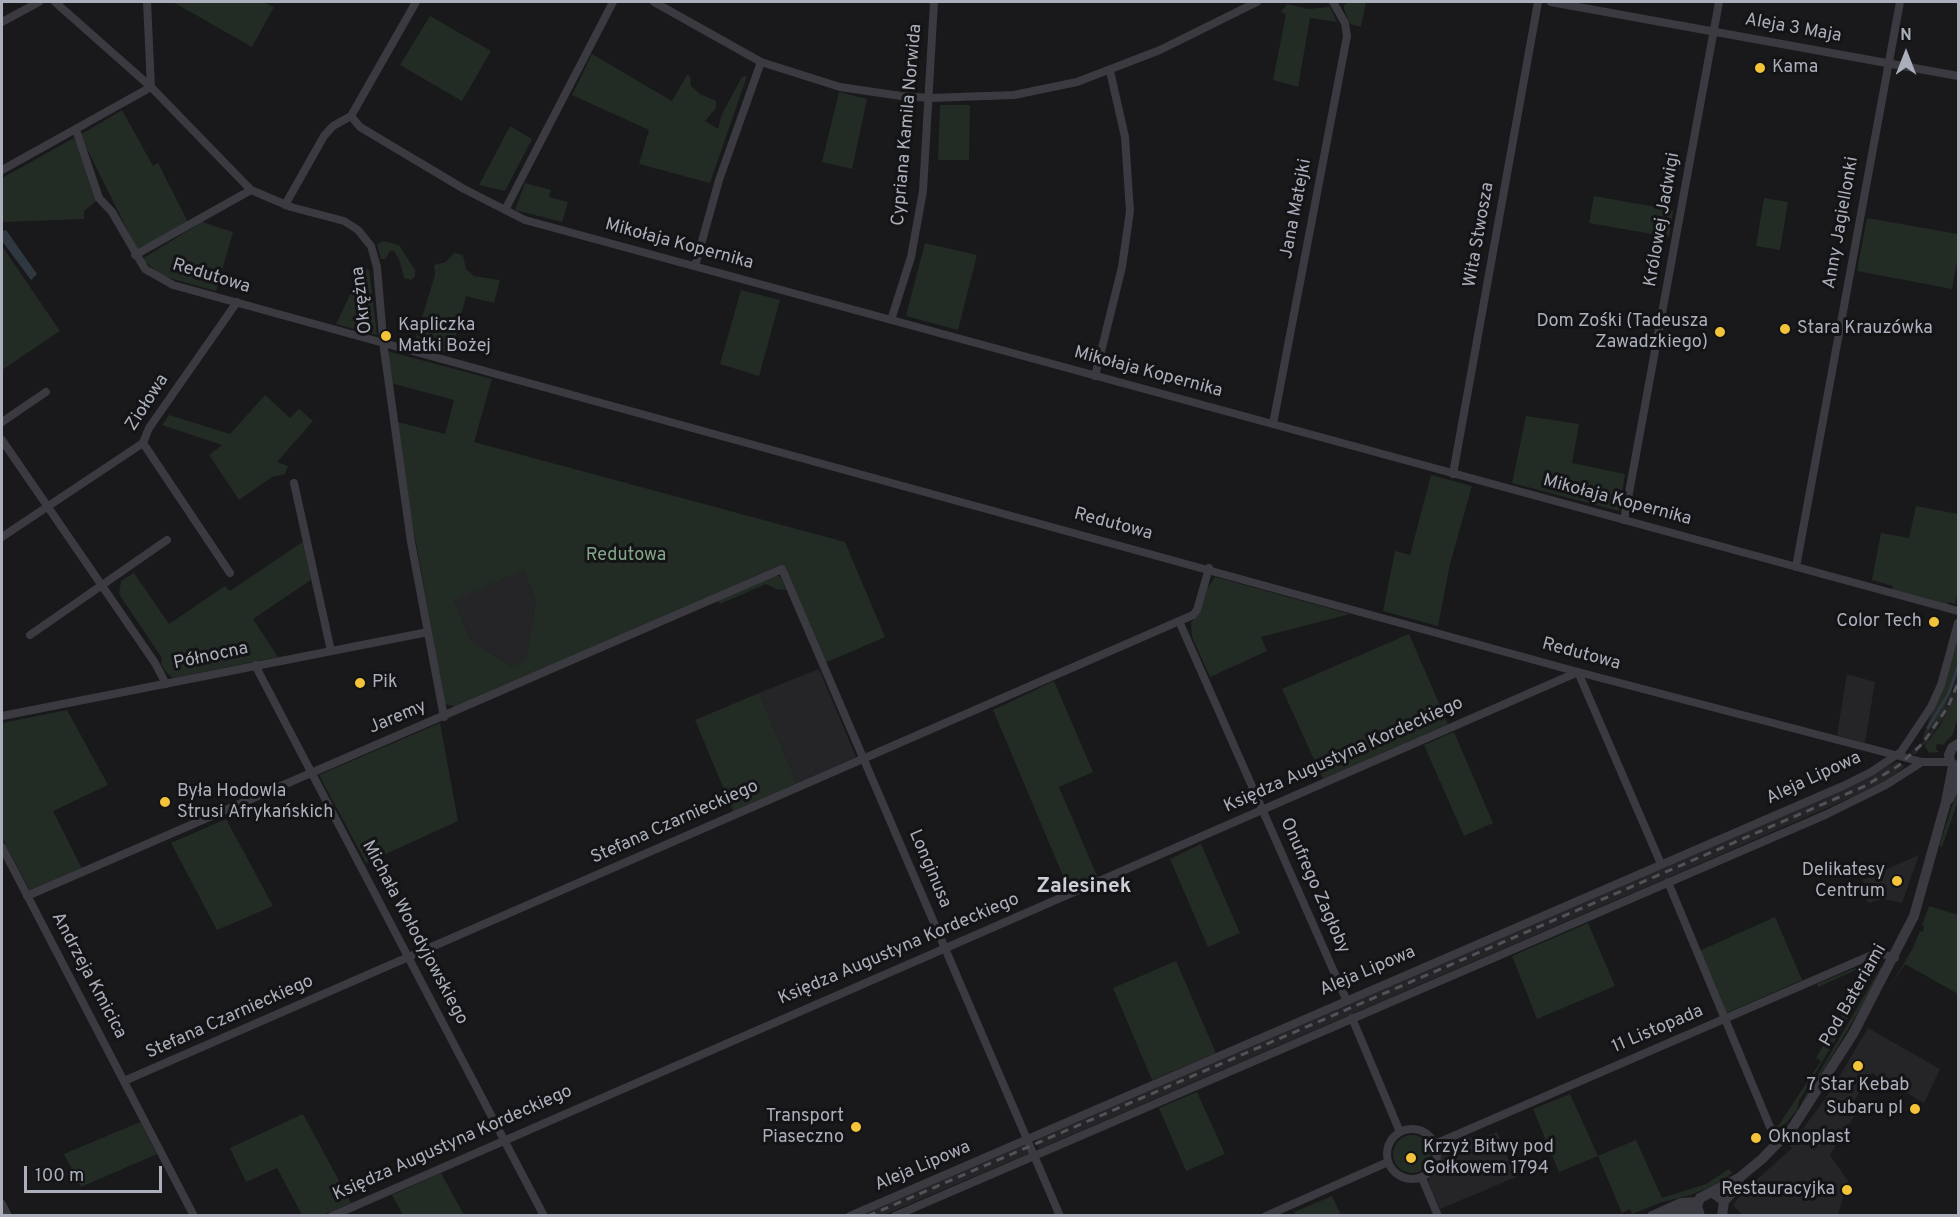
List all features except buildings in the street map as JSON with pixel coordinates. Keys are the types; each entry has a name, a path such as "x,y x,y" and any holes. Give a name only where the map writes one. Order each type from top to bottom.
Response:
{"street":[{"path":"2,22 39,2"},
{"name":"Okrężna","path":"55,2 151,87 251,190 285,205 344,221 366,239 377,267 393,422 444,717"},
{"path":"2,170 151,87 147,2"},
{"path":"285,205 324,136 333,126 351,116 416,2"},
{"path":"505,210 613,2"},
{"path":"654,2 761,62 840,87 869,93 930,98 995,97 1034,93 1110,71 1160,50 1257,2"},
{"name":"Cypriana Kamila Norwida","path":"891,320 919,224 930,98 934,2"},
{"name":"Jana Matejki","path":"1273,424 1347,36 1345,23 1334,2"},
{"name":"Wita Stwosza","path":"1454,474 1538,2"},
{"name":"Aleja 3 Maja","path":"1551,2 1959,76"},
{"name":"Królowej Jadwigi","path":"1624,520 1719,2"},
{"name":"Anny Jagiellonki","path":"1796,567 1900,2"},
{"path":"695,266 719,180 761,62"},
{"path":"1095,376 1122,267 1130,211 1125,137 1110,71"},
{"name":"Mikołaja Kopernika","path":"351,116 360,127 525,220 1959,611"},
{"name":"Redutowa","path":"76,130 99,198 112,212 135,255 146,268 173,285 1209,568 1578,672 1923,762 1954,766"},
{"path":"135,255 251,190"},
{"name":"Ziołowa","path":"2,537 143,443 148,428 237,302"},
{"path":"2,422 46,392"},
{"path":"2,440 166,684"},
{"path":"143,443 230,573"},
{"path":"294,483 331,651"},
{"path":"30,635 167,540"},
{"name":"Stefana Czarnieckiego","path":"124,1082 1179,621 1197,610 1209,568"},
{"name":"Jaremy","path":"27,896 782,569"},
{"name":"Longinusa","path":"782,569 1060,1215"},
{"name":"Onufrego Zagłoby","path":"1179,621 1346,999"},
{"path":"1898,755 1936,697 1959,623"},
{"name":"Północna","path":"2,716 428,632"},
{"name":"Michała Wołodyjowskiego","path":"255,665 544,1215"},
{"path":"1578,672 1661,864"},
{"name":"Księdza Augustyna Kordeckiego","path":"332,1215 1578,672"},
{"name":"Pod Bateriami","path":"1652,1215 1668,1211 1698,1210 1704,1195 1713,1193 1731,1180 1739,1178 1780,1141 1806,1108 1847,1043 1894,958 1914,916 1954,766 1950,751 1958,744"},
{"name":"Aleja Lipowa","path":"850,1215 1843,786 1898,755"},
{"name":"Aleja Lipowa","path":"895,1215 1834,811 1886,785 1923,762"},
{"name":"Pod Bateriami","path":"1946,802 1959,778"},
{"name":"Andrzeja Kmicica","path":"2,847 194,1215"},
{"path":"1668,882 1770,1127 1780,1141"},
{"name":"11 Listopada","path":"1435,1144 1872,955 1883,954 1894,958"},
{"path":"1352,1018 1400,1132"},
{"path":"1420,1130 1435,1144 1436,1162 1431,1171 1422,1178 1413,1180 1398,1175 1388,1162 1387,1151 1391,1140 1400,1132 1420,1130"},
{"path":"1266,1215 1388,1162"},
{"path":"1422,1178 1438,1215"},
{"name":"Pod Bateriami","path":"1722,1215 1724,1201 1738,1186 1739,1178"},
{"path":"1713,1193 1724,1201"},
{"path":"2,1203 8,1215"}],"shaded area":[{"path":"6,230 37,274 31,280 2,241 2,231"},
{"path":"522,568 536,601 526,662 511,666 471,641 453,598"},
{"path":"819,669 856,757 797,783 759,693"},
{"path":"1847,674 1875,682 1865,743 1837,735"},
{"path":"1958,675 1958,691 1955,700 1925,746 1924,744 1915,755 1913,754 1911,751 1923,742 1933,726 1952,692"},
{"path":"1897,762 1905,766 1886,782 1039,1149 1035,1139"},
{"path":"1919,855 1902,903 1883,899 1868,903 1861,887 1865,885 1862,880"},
{"path":"1868,1028 1940,1069 1924,1103 1872,1073 1852,1104 1859,1108 1830,1155 1848,1181 1838,1215 1742,1215 1733,1205 1742,1193 1792,1148 1790,1146 1830,1092"},
{"path":"1497,1132 1516,1177 1440,1209 1428,1181 1437,1167 1439,1149 1465,1137 1475,1141"},
{"path":"1025,1144 1030,1153 884,1215 856,1216"}],"green space":[{"path":"173,2 263,2 274,7 252,47"},
{"path":"1350,2 1366,2 1361,27 1350,24 1344,5"},
{"path":"1287,4 1308,9 1330,7 1337,22 1310,18 1298,87 1273,80 1286,14 1281,12"},
{"path":"430,16 491,51 462,101 400,65"},
{"path":"592,54 672,101 687,75 690,76 691,86 700,94 716,101 716,108 705,121 718,129 722,114 742,77 747,76 710,183 639,164 649,130 572,95"},
{"path":"839,92 867,99 852,169 822,162"},
{"path":"940,105 970,105 969,160 938,160"},
{"path":"122,110 153,166 158,163 188,222 137,249 80,135"},
{"path":"510,126 532,139 505,191 479,185"},
{"path":"74,138 99,199 84,211 84,219 2,222 2,178"},
{"path":"525,183 551,190 549,197 568,202 562,222 515,210"},
{"path":"1594,196 1673,210 1669,237 1589,223"},
{"path":"1764,198 1788,202 1780,250 1756,246"},
{"path":"1867,218 1958,234 1958,256 1952,289 1857,271"},
{"path":"202,222 233,232 216,291 162,276 142,259"},
{"path":"383,241 399,245 415,270 415,276 411,280 404,278 399,259 394,251 390,251 385,259 381,259 377,244"},
{"path":"925,243 977,255 958,330 906,316"},
{"path":"2,246 60,331 2,370"},
{"path":"454,253 463,255 466,269 474,276 500,280 494,303 466,296 451,354 414,344 435,275 434,265 446,262"},
{"path":"363,268 369,270 377,335 336,324"},
{"path":"741,290 780,300 759,376 720,364"},
{"name":"Redutowa","path":"387,351 492,379 474,442 845,542 885,637 825,663 783,564 456,707 445,704 394,421 445,434 454,400 391,383","holes":["523,570 536,601 526,661 511,666 471,641 454,600"]},
{"path":"265,395 290,418 299,409 313,421 277,462 288,466 285,474 272,477 239,500 209,455 222,445 162,425 169,415 230,434"},
{"path":"1526,416 1579,424 1572,463 1625,474 1619,511 1512,483"},
{"path":"1431,475 1472,486 1450,564 1438,626 1383,611 1395,551 1410,555"},
{"path":"1916,506 1958,514 1958,592 1955,604 1949,602 1947,605 1892,591 1893,586 1872,580 1881,533 1909,538"},
{"path":"304,541 311,580 253,619 278,657 173,678 166,672 161,664 162,658 119,594 121,581 134,573 169,624 225,586 230,591"},
{"path":"775,575 781,577 786,590 776,589 766,584 720,604 718,600"},
{"path":"1215,577 1350,614 1261,637 1267,651 1210,677 1192,637 1191,622 1200,613 1207,589"},
{"path":"1409,634 1448,724 1323,779 1282,689"},
{"path":"1958,637 1958,675 1942,713 1922,740 1944,687"},
{"path":"1054,681 1093,772 1059,787 1098,878 1069,890 993,710"},
{"path":"1958,691 1958,717 1953,734 1943,745 1937,744 1936,749 1939,752 1929,753 1925,746 1939,727"},
{"path":"759,693 797,783 733,811 695,720"},
{"path":"67,710 108,785 53,811 82,869 30,891 2,838 2,723"},
{"path":"440,723 458,821 366,863 319,775"},
{"path":"1454,732 1493,823 1464,836 1424,745"},
{"path":"1958,788 1958,801 1942,847 1939,846"},
{"path":"226,819 273,906 217,930 171,843"},
{"path":"1201,844 1240,933 1208,947 1170,859"},
{"path":"1929,906 1958,915 1958,994 1905,964 1889,988 1913,948 1920,931 1923,932 1924,926 1922,925"},
{"path":"1775,917 1802,980 1726,1013 1699,951"},
{"path":"1588,923 1615,986 1537,1019 1512,956"},
{"path":"1880,958 1880,964 1799,1101 1797,1110 1783,1127 1775,1129 1766,1110 1774,1125 1778,1126 1821,1061 1816,1058 1869,968 1867,965 1818,987 1817,984"},
{"path":"1176,961 1216,1053 1152,1080 1113,988"},
{"path":"1881,967 1884,968 1799,1110 1802,1102"},
{"path":"1197,1092 1225,1154 1186,1171 1159,1108"},
{"path":"1570,1094 1598,1156 1559,1172 1533,1109"},
{"path":"303,1114 351,1203 323,1215 302,1215 277,1168 246,1182 230,1148"},
{"path":"140,1122 157,1154 81,1187 64,1154"},
{"path":"1412,1135 1425,1141 1431,1154 1425,1167 1412,1173 1399,1167 1393,1154 1399,1141"},
{"path":"1636,1140 1662,1198 1706,1184 1729,1169 1732,1173 1715,1185 1691,1195 1662,1202 1632,1214 1630,1209 1622,1213 1598,1156"},
{"path":"441,1173 464,1215 403,1215 392,1195"},
{"path":"1332,1196 1341,1215 1296,1215 1294,1212"}],"waterway":[{"path":"1928,728 1949,693 1958,666"}],"railway":[{"path":"868,1216 1865,786 1898,766 1922,744 1948,707 1958,683"}],"place":[{"name":"Kama","path":"1760,68"},
{"name":"Stara Krauzówka","path":"1785,329"},
{"name":"Dom Zośki (Tadeusza Zawadzkiego)","path":"1720,332"},
{"name":"Kapliczka Matki Bożej","path":"386,336"},
{"name":"Color Tech","path":"1934,622"},
{"name":"Pik","path":"360,683"},
{"name":"Była Hodowla Strusi Afrykańskich","path":"165,802"},
{"name":"Delikatesy Centrum","path":"1897,881"},
{"name":"7 Star Kebab","path":"1858,1066"},
{"name":"Subaru pl","path":"1915,1109"},
{"name":"Transport Piaseczno","path":"856,1127"},
{"name":"Oknoplast","path":"1756,1138"},
{"name":"Krzyż Bitwy pod Gołkowem 1794","path":"1411,1158"},
{"name":"Restauracyjka","path":"1847,1190"}],"district":[{"name":"Zalesinek","path":"1084,888"}]}
